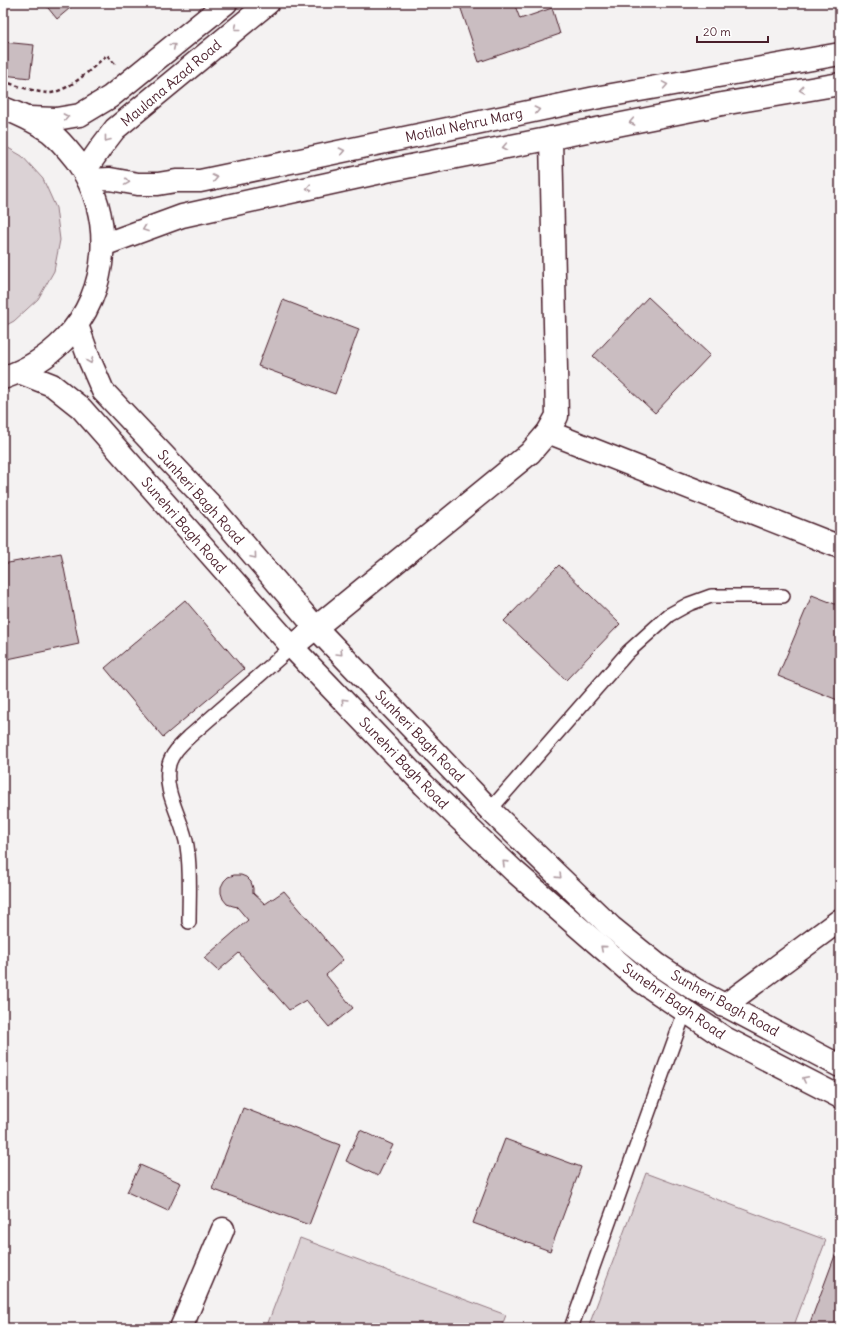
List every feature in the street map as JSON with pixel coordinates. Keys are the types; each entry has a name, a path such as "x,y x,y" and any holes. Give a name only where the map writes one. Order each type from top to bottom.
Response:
{"street":[{"name":"Maulana Azad Road","path":"27,118 56,120 80,115 110,97 226,3"},
{"name":"Maulana Azad Road","path":"86,176 115,129 268,3"},
{"name":"Motilal Nehru Marg","path":"86,176 138,184 200,181 595,98 840,54"},
{"name":"Motilal Nehru Marg","path":"103,245 182,216 378,173 722,104 840,84"},
{"path":"3,108 27,118 50,132 69,150 86,176 97,200 102,222 103,245 101,266 96,287 88,307 77,325 65,340 51,352 36,363 11,375"},
{"path":"292,647 530,453 548,432 558,416 551,138"},
{"name":"Sunheri Bagh Road","path":"77,325 103,391 208,502 316,628 490,810 611,926 658,965 694,989 724,1006 840,1066"},
{"name":"Sunehri Bagh Road","path":"11,375 52,385 81,408 292,647 424,785 514,871 639,980 725,1038 840,1097"},
{"path":"548,432 840,547"},
{"path":"724,1006 840,920"},
{"path":"181,1328 222,1229"}],"lane":[{"path":"490,810 628,652 669,615 689,604 711,596 783,596"},
{"path":"190,922 189,861 185,835 170,791 168,778 169,763 176,750 189,737 292,647"},
{"path":"571,1328 686,1011"}],"path":[{"path":"3,82 31,90 51,93 70,85 108,55 129,81"}],"shaded area":[{"path":"3,145 22,156 43,179 56,208 60,240 54,271 38,299 14,321 3,327"},
{"path":"646,1173 826,1240 793,1328 588,1328"},
{"path":"300,1238 506,1315 501,1328 266,1328"}],"building":[{"path":"44,3 76,3 57,19"},
{"path":"459,3 514,3 520,19 552,8 560,34 479,62"},
{"path":"3,42 34,45 30,78 3,75"},
{"path":"648,297 710,355 655,413 593,356"},
{"path":"283,300 359,329 335,394 258,366"},
{"path":"61,553 79,644 3,660 3,564"},
{"path":"559,565 620,624 566,680 504,621"},
{"path":"812,595 840,606 840,701 778,676"},
{"path":"185,600 244,669 163,737 105,668"},
{"path":"234,875 246,877 251,882 253,893 265,904 284,891 343,960 326,975 353,1008 329,1027 306,1000 289,1010 239,953 218,971 204,958 248,920 238,907 227,904 221,893 221,887 224,881 228,877"},
{"path":"243,1108 340,1145 309,1225 212,1189"},
{"path":"360,1130 393,1145 378,1176 346,1161"},
{"path":"505,1139 581,1167 550,1251 473,1223"},
{"path":"140,1165 181,1183 168,1211 127,1192"},
{"path":"840,1242 840,1328 808,1328"}]}
